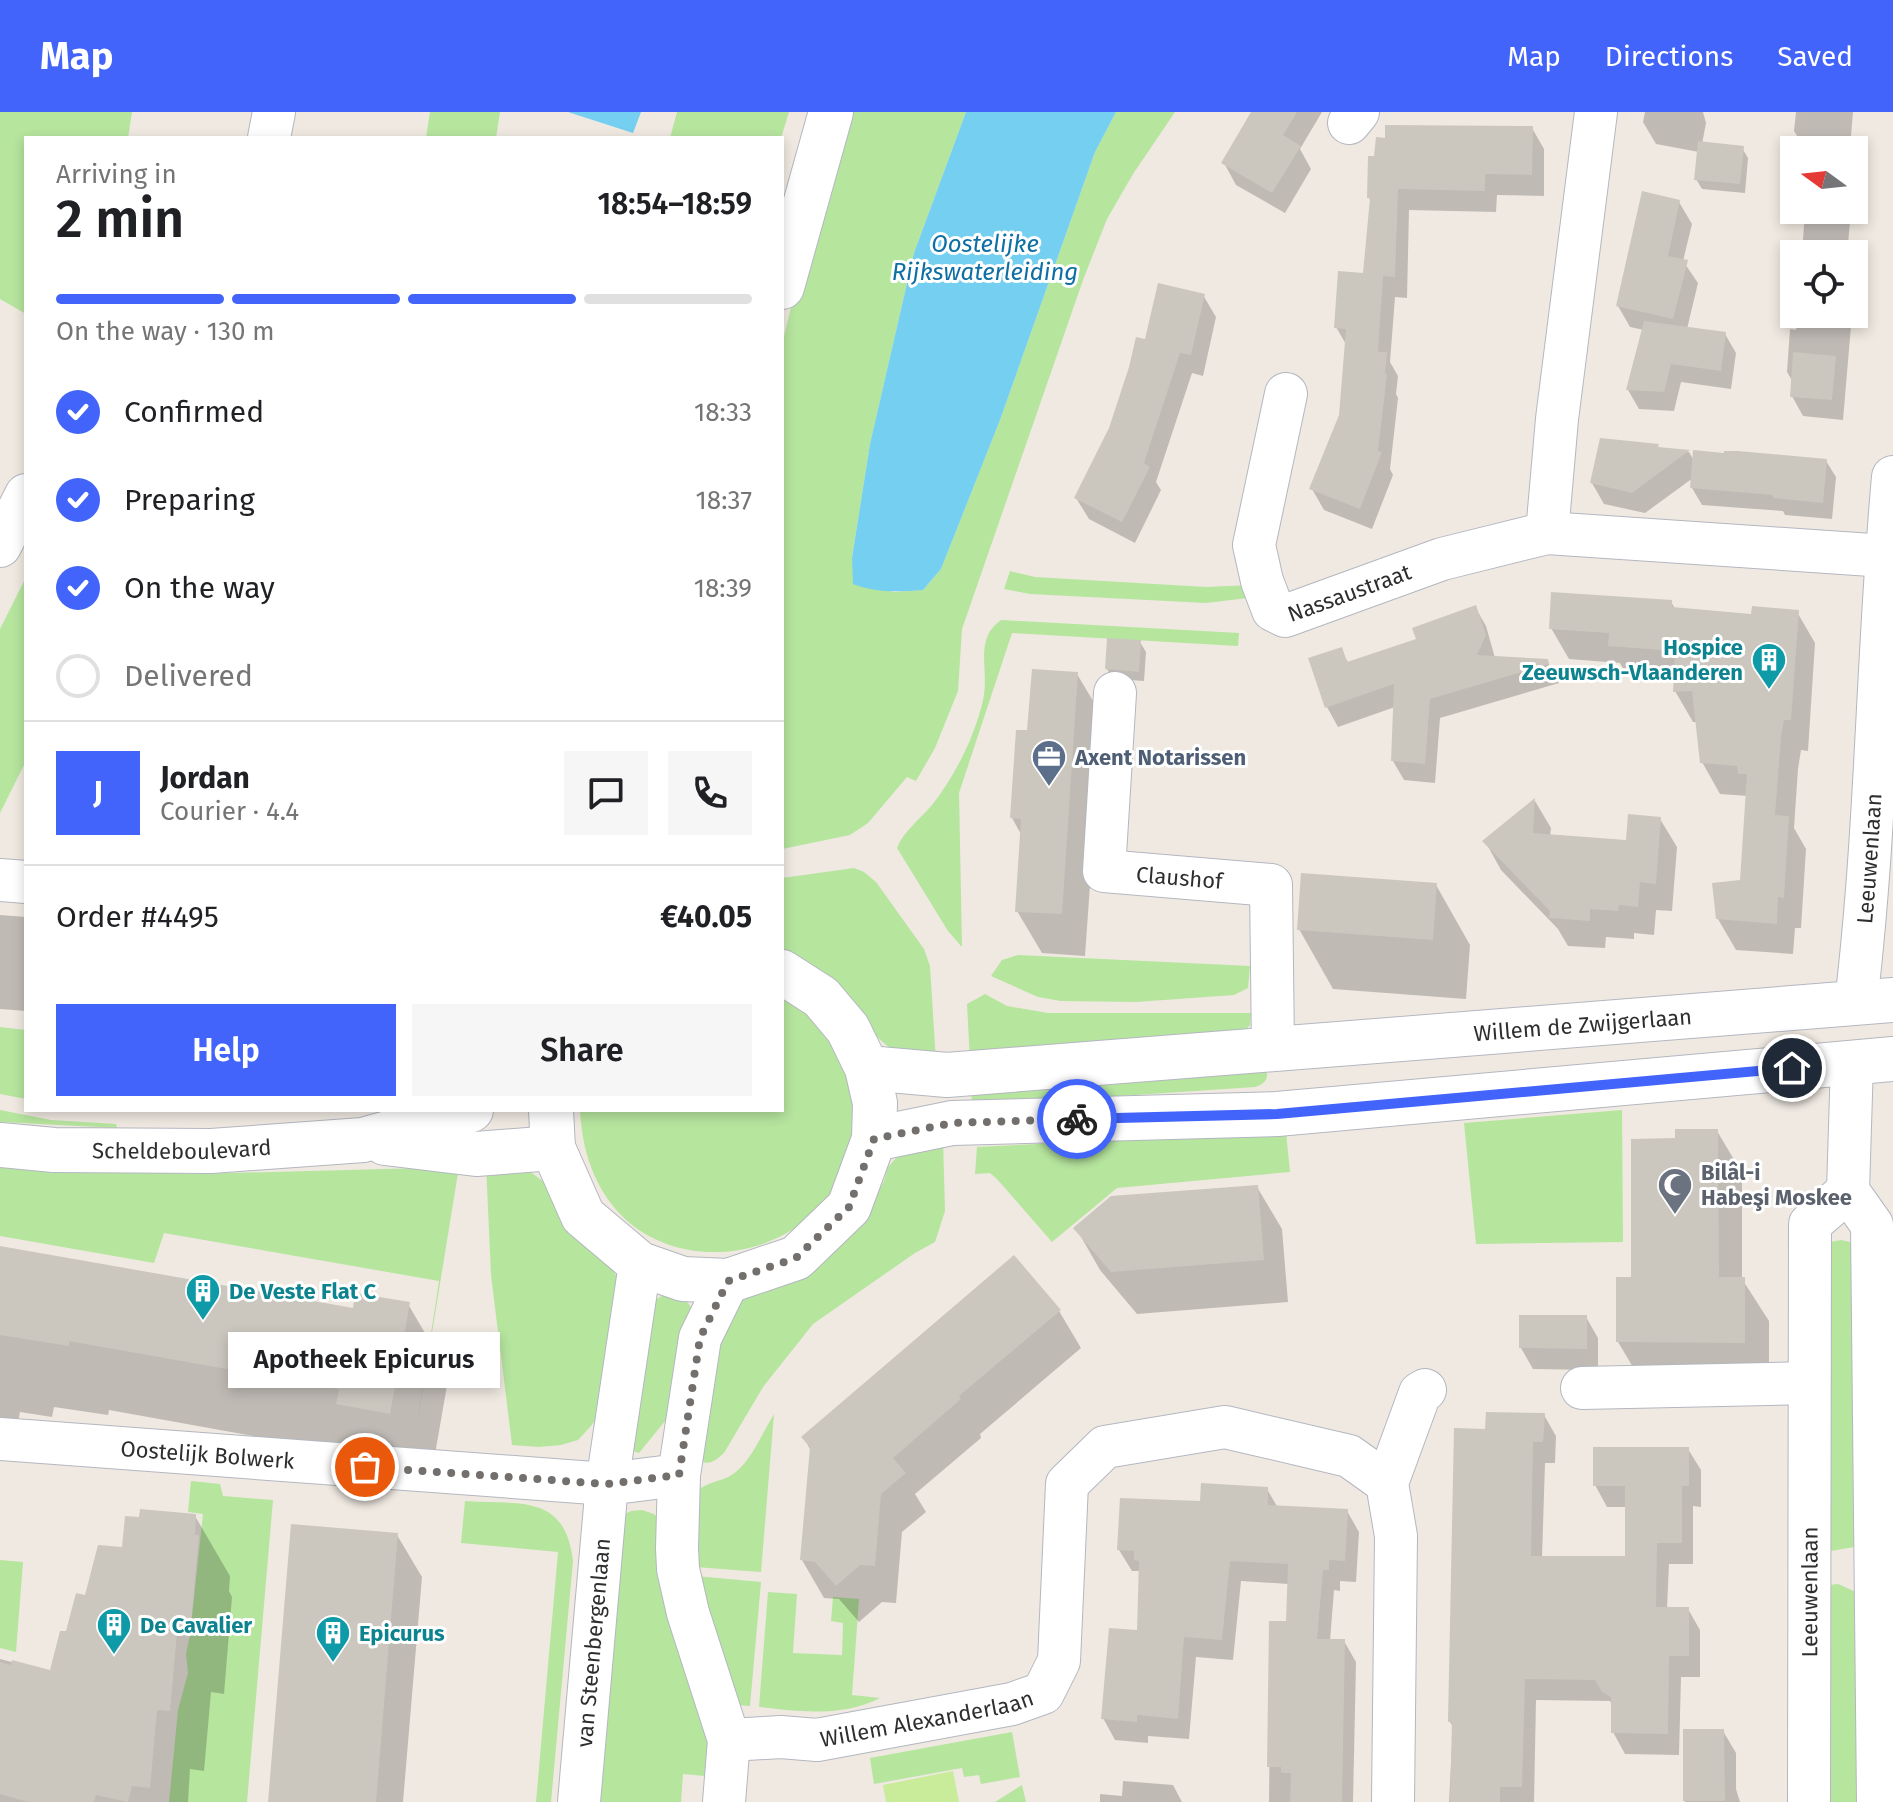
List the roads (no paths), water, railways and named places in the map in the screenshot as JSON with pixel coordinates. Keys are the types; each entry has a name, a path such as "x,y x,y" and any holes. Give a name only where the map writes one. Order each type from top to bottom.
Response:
{"main road":[{"path":"784,280 831,112"},
{"path":"552,1129 583,1216 640,1264 683,1279 728,1281 796,1258 849,1207 874,1139 875,1103 867,1068 848,1029 821,997 784,973"},
{"name":"Willem de Zwijgerlaan","path":"867,1068 947,1075 1875,1001"},
{"name":"Leeuwenlaan","path":"1872,1061 1875,1001"},
{"path":"1273,1049 1277,1114"},
{"path":"874,1139 952,1123 1277,1114 1872,1061"},
{"name":"Scheldeboulevard","path":"363,1140 464,1112"},
{"name":"Scheldeboulevard","path":"0,1145 54,1150 211,1151 363,1140 476,1154 552,1129"}],"street":[{"path":"269,136 274,112"},
{"path":"1547,533 1557,419 1596,112"},
{"name":"Nassaustraat","path":"1286,394 1254,545 1262,581 1273,610 1285,616 1442,559 1547,533 1886,556"},
{"name":"Leeuwenlaan","path":"1875,1001 1886,556 1893,477"},
{"path":"0,546 24,499"},
{"name":"Claushof","path":"1115,693 1104,871 1271,885 1273,1049"},
{"path":"0,880 24,882"},
{"name":"Leeuwenlaan","path":"1809,1802 1810,1224 1848,1191 1872,1061"},
{"path":"1848,1191 1882,1224 1884,1566 1878,1802"},
{"name":"van Steenbergenlaan","path":"579,1802 607,1484 640,1264"},
{"path":"724,1802 729,1740 688,1613 678,1569 679,1475 700,1338 728,1281"},
{"path":"1582,1388 1809,1383"},
{"path":"1393,1802 1396,1536 1387,1483 1420,1393 1425,1390"},
{"name":"Willem Alexanderlaan","path":"729,1740 781,1737 817,1740 1012,1704 1043,1693 1059,1661 1067,1484 1105,1447 1225,1427 1349,1456 1387,1483"},
{"name":"Oostelijk Bolwerk","path":"0,1439 607,1484"},
{"path":"607,1484 679,1475"},
{"path":"1808,1567 1884,1566"}],"water":[{"path":"568,112 641,112 633,133"},
{"name":"Oostelijke Rijkswaterleiding","path":"966,112 1116,112 1095,152 1000,420 941,569 923,590 870,589 853,584 852,558 870,444 914,253"}],"place":[{"name":"Hospice Zeeuwsch-Vlaanderen","path":"1769,691"},
{"name":"Axent Notarissen","path":"1049,788"},
{"name":"Bilâl-i Habeşi Moskee","path":"1675,1216"},
{"name":"De Veste Flat C","path":"203,1322"},
{"name":"Apotheek Epicurus","path":"365,1467"},
{"name":"De Cavalier","path":"114,1656"},
{"name":"Epicurus","path":"333,1664"}]}
